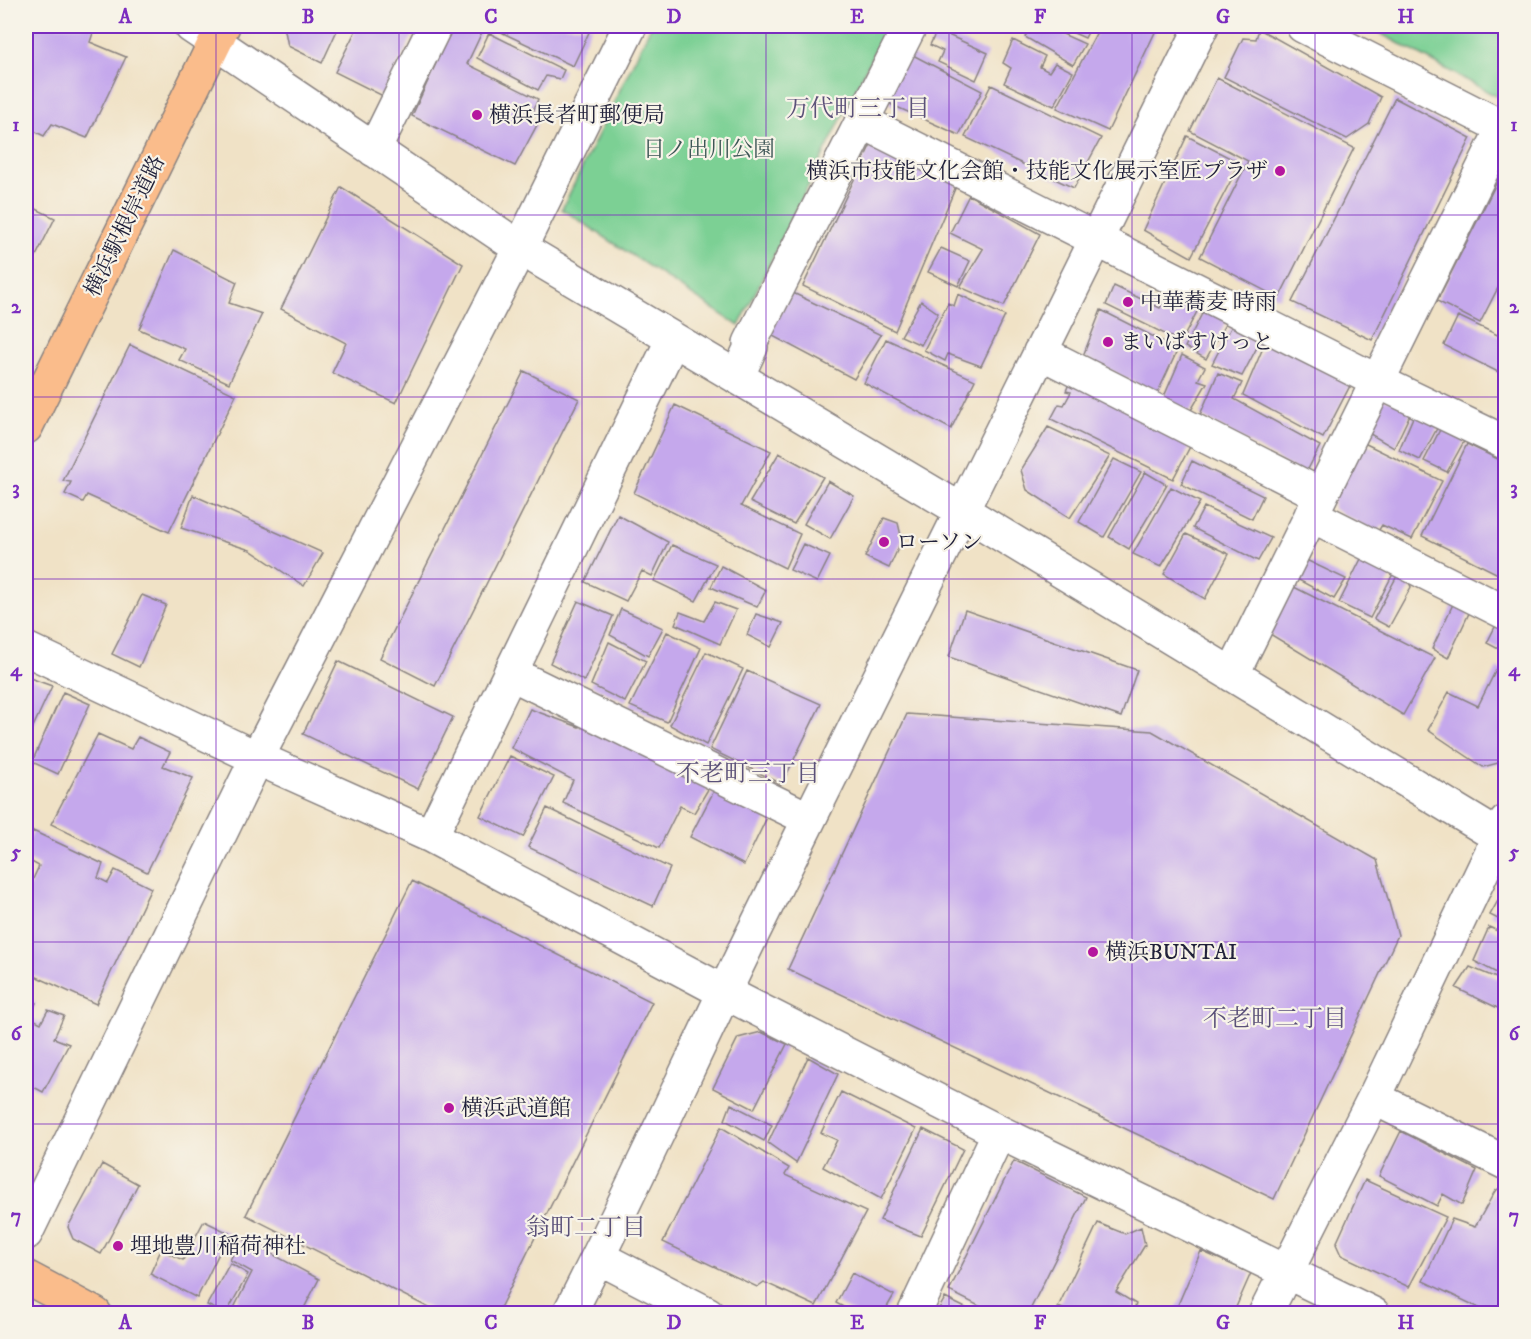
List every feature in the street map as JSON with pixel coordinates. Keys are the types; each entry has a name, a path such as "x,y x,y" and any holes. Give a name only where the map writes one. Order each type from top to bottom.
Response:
{"main road":[{"name":"横浜駅根岸道路","path":"26,427 210,31"},
{"path":"26,1277 95,1314"}],"street":[{"path":"374,150 435,26"},
{"path":"26,1233 257,758 520,248 630,26"},
{"path":"737,377 751,347 750,343 910,26"},
{"path":"569,1314 809,819 1202,26"},
{"path":"1232,675 1504,129 1303,26"},
{"path":"210,31 374,150 520,248 961,510 1232,675 1503,833 1374,1098 1265,1314"},
{"path":"863,122 1377,381 1506,443"},
{"path":"431,836 673,339"},
{"path":"1040,352 1506,613"},
{"path":"26,648 257,758 431,836 724,992 999,1132 1373,1314"},
{"path":"510,673 809,819"},
{"path":"1374,1098 1506,1163"},
{"path":"914,1314 999,1132"},
{"path":"598,1257 708,1314"}],"green space":[{"name":"日ノ出川公園","path":"651,26 887,26 739,326 562,209"},
{"path":"1367,26 1505,26 1505,101"}],"building":[{"path":"26,26 92,26 95,27 90,42 126,57 87,138 52,124 44,136 26,127"},
{"path":"284,26 339,26 322,63 288,46"},
{"path":"358,26 417,26 383,96 335,72"},
{"path":"453,26 473,26 483,30 467,64 538,99 529,121 537,125 515,166 412,116"},
{"path":"488,26 592,26 573,66"},
{"path":"1031,26 1045,26 1085,44 1073,65 1025,37"},
{"path":"1058,26 1091,26 1085,38"},
{"path":"1100,26 1158,26 1108,131 1057,108"},
{"path":"1259,29 1381,97 1369,124 1347,139 1224,77 1243,38 1256,39"},
{"path":"937,30 988,53 976,80 938,62 943,51 930,45"},
{"path":"489,33 564,70 560,79 546,76 538,90 477,58"},
{"path":"1013,40 1045,56 1040,67 1049,72 1055,63 1073,72 1054,106 1004,83 1011,68 1003,63"},
{"path":"909,53 982,91 959,135 890,104 887,94"},
{"path":"1217,78 1354,148 1279,298 1200,257 1248,161 1190,131"},
{"path":"991,85 1101,138 1074,188 965,137"},
{"path":"1395,98 1471,138 1372,340 1292,302"},
{"path":"1187,136 1240,163 1191,257 1143,230"},
{"path":"874,138 959,179 895,331 803,286"},
{"path":"1506,164 1506,272 1480,323 1437,301"},
{"path":"341,187 463,264 396,403 332,373 346,343 281,309"},
{"path":"969,195 1040,234 1004,306 960,287 983,249 950,233"},
{"path":"26,204 55,218 36,256 26,252"},
{"path":"941,248 970,261 958,286 928,272"},
{"path":"174,250 237,282 229,303 262,314 229,383 179,360 185,349 139,329"},
{"path":"1114,286 1160,308 1171,287 1202,302 1181,342 1106,305"},
{"path":"791,292 881,335 854,379 769,334"},
{"path":"958,294 1005,316 981,366 948,354 945,361 924,350 948,303 954,306"},
{"path":"921,301 938,313 921,345 901,336"},
{"path":"1206,306 1229,317 1206,359 1185,347"},
{"path":"1101,310 1178,349 1157,394 1083,356"},
{"path":"1458,316 1506,339 1506,376 1444,345"},
{"path":"1235,320 1265,332 1242,376 1212,364"},
{"path":"1268,336 1354,378 1323,438 1243,395"},
{"path":"886,339 975,380 951,429 864,383"},
{"path":"130,345 236,395 169,532 87,495 83,502 65,494 71,482 63,481"},
{"path":"1182,355 1205,367 1198,380 1207,383 1190,412 1163,399"},
{"path":"524,371 579,399 435,686 380,658"},
{"path":"1218,373 1242,383 1234,399 1320,446 1305,475 1200,415"},
{"path":"1071,379 1194,439 1173,479 1051,419 1059,404 1064,405 1071,392 1066,391"},
{"path":"1381,399 1414,406 1394,448 1365,431"},
{"path":"675,405 771,451 741,506 800,534 785,568 634,493"},
{"path":"1417,408 1441,421 1420,460 1399,450"},
{"path":"1444,422 1468,434 1447,472 1424,461"},
{"path":"1048,427 1110,456 1070,518 1027,490 1021,470"},
{"path":"1362,442 1442,481 1412,539 1382,525 1377,533 1334,509 1333,495"},
{"path":"1467,444 1506,463 1506,578 1422,536"},
{"path":"779,453 823,477 794,524 750,502"},
{"path":"1114,459 1141,472 1104,537 1079,522"},
{"path":"1192,461 1263,496 1252,519 1181,484"},
{"path":"1145,472 1167,485 1129,549 1109,537"},
{"path":"828,481 854,496 830,539 804,524"},
{"path":"1171,487 1200,502 1161,567 1133,554"},
{"path":"193,495 323,553 304,586 250,550 181,528"},
{"path":"1204,507 1271,538 1258,561 1193,528"},
{"path":"618,515 668,542 652,576 642,571 626,601 585,582"},
{"path":"884,518 898,523 902,540 889,568 865,557"},
{"path":"1186,534 1229,554 1205,599 1164,574"},
{"path":"803,544 830,556 817,582 790,570"},
{"path":"672,545 716,564 696,601 654,581"},
{"path":"1364,553 1396,568 1370,618 1339,603"},
{"path":"1302,558 1346,579 1334,599 1293,577"},
{"path":"721,566 766,590 757,607 711,587"},
{"path":"1397,576 1408,580 1411,587 1389,627 1374,619"},
{"path":"1290,585 1435,658 1403,715 1265,631"},
{"path":"142,595 166,605 139,667 112,654"},
{"path":"578,601 613,616 584,681 550,663"},
{"path":"715,602 736,610 720,644 675,624 680,612 704,621"},
{"path":"1454,602 1470,611 1448,658 1432,649"},
{"path":"621,609 663,628 648,656 610,635"},
{"path":"965,610 1137,670 1121,717 949,657"},
{"path":"756,614 783,623 771,647 747,635"},
{"path":"1498,621 1506,624 1506,653 1487,643"},
{"path":"667,632 701,648 667,722 630,706"},
{"path":"609,642 646,661 625,702 591,685"},
{"path":"706,652 743,669 706,745 670,725"},
{"path":"338,661 453,717 418,789 303,734"},
{"path":"1497,668 1506,671 1506,761 1483,767 1428,730 1449,692 1478,706"},
{"path":"747,671 821,704 782,784 710,749"},
{"path":"27,677 52,686 26,742 26,681"},
{"path":"63,692 90,704 58,774 32,762"},
{"path":"530,709 579,727 586,718 710,786 694,813 680,806 659,848 563,803 573,780 511,748"},
{"name":"横浜BUNTAI","path":"907,714 1152,731 1377,860 1398,935 1274,1199 788,969"},
{"path":"98,734 131,749 138,737 170,752 163,766 193,778 147,872 51,824"},
{"path":"510,756 554,777 523,837 480,816"},
{"path":"716,787 770,811 744,865 690,837"},
{"path":"547,808 670,868 653,906 528,847"},
{"path":"33,831 103,864 98,878 108,883 115,870 151,888 96,1004 26,972 26,894 39,866 26,859 26,845"},
{"name":"横浜武道館","path":"412,881 652,1002 497,1314 441,1314 246,1215"},
{"path":"1506,897 1506,923 1490,915 1499,899"},
{"path":"1489,927 1506,935 1506,978 1474,961"},
{"path":"1470,967 1506,982 1506,1012 1456,988"},
{"path":"26,999 36,1003 29,1017 41,1023 48,1010 64,1016 54,1038 69,1044 43,1092 26,1083"},
{"path":"761,1032 787,1044 754,1109 713,1088 738,1038"},
{"path":"808,1057 838,1074 796,1163 768,1143"},
{"path":"841,1092 916,1129 881,1199 823,1167 837,1140 821,1133"},
{"path":"731,1104 772,1125 764,1141 725,1120"},
{"path":"721,1127 789,1168 785,1175 866,1212 816,1306 764,1282 757,1287 663,1242"},
{"path":"923,1129 963,1149 921,1236 880,1220"},
{"path":"1401,1131 1477,1170 1462,1205 1443,1194 1437,1206 1379,1176"},
{"path":"1014,1161 1086,1197 1028,1314 995,1314 949,1291"},
{"path":"102,1164 138,1184 101,1254 73,1239 68,1227"},
{"path":"1365,1180 1446,1217 1409,1287 1341,1255 1336,1244"},
{"path":"1503,1186 1506,1187 1506,1292 1492,1314 1423,1281 1452,1219 1475,1227 1495,1191"},
{"path":"204,1221 229,1233 197,1298 150,1274 161,1250 183,1260"},
{"path":"1098,1223 1125,1234 1141,1227 1145,1245 1116,1292 1136,1304 1132,1314 1063,1314 1065,1310 1058,1307"},
{"path":"242,1238 319,1279 301,1314 231,1314 252,1272 230,1260"},
{"path":"1201,1251 1251,1273 1233,1314 1174,1314"},
{"path":"230,1263 248,1274 226,1314 207,1305"},
{"path":"852,1273 894,1295 883,1314 856,1314 836,1303"},
{"path":"945,1298 978,1314 936,1314"}],"place":[{"name":"横浜長者町郵便局","path":"477,115"},
{"name":"横浜市技能文化会館・技能文化展示室匠プラザ","path":"1280,171"},
{"name":"中華蕎麦 時雨","path":"1128,302"},
{"name":"まいばすけっと","path":"1108,342"},
{"name":"ローソン","path":"884,542"},
{"name":"横浜BUNTAI","path":"1093,952"},
{"name":"横浜武道館","path":"449,1108"},
{"name":"埋地豊川稲荷神社","path":"118,1246"}],"district":[{"name":"万代町三丁目","path":"858,109"},
{"name":"不老町三丁目","path":"748,774"},
{"name":"不老町二丁目","path":"1275,1019"},
{"name":"翁町二丁目","path":"586,1228"}]}
